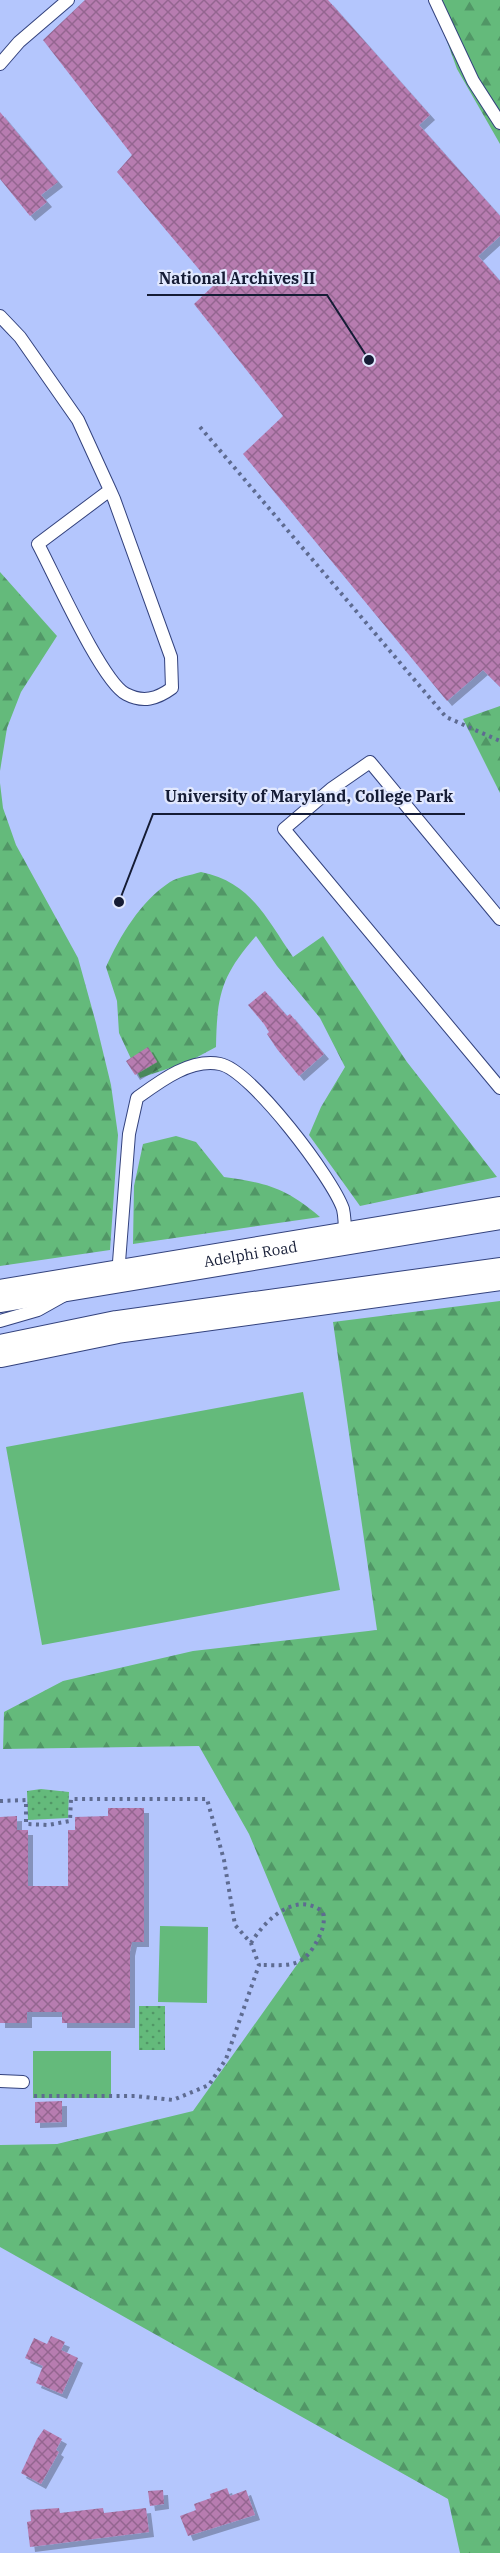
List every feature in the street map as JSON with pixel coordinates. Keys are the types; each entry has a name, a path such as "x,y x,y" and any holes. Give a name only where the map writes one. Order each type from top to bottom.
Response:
{"main road":[{"name":"Adelphi Road","path":"0,1296 500,1213"},
{"path":"0,1351 117,1327 500,1274"}],"lane":[{"path":"0,64 19,42 68,0"},
{"path":"435,0 473,81 500,123"},
{"path":"0,316 20,337 78,420 110,490 147,585 171,657 172,688 158,698 140,699 123,693 104,669 38,544 110,490"},
{"path":"500,920 370,762 332,789 284,829 500,1088"},
{"path":"0,1321 38,1310 104,1277 137,1098 164,1078 195,1066 220,1064 242,1075 262,1097 302,1145 334,1193 343,1210 346,1238"},
{"path":"0,2081 23,2082"}],"path":[{"path":"200,427 446,717 500,741"},
{"path":"0,1801 26,1800 26,1824 48,1825 70,1821 71,1799 207,1799 224,1860 236,1925 251,1943 259,1965 226,2059 209,2085 173,2100 135,2096 28,2096 29,2082 23,2082"},
{"path":"251,1943 260,1928 273,1915 296,1905 315,1905 323,1912 325,1923 309,1957 290,1965 259,1965"}],"green space":[{"path":"432,0 500,0 500,144 457,69"},
{"path":"0,572 57,636 21,692 7,728 0,771"},
{"path":"500,706 500,793 463,719"},
{"path":"0,783 3,808 16,845 78,958 111,1085 118,1135 110,1250 0,1266"},
{"path":"201,872 233,884 245,893 265,916 293,957 323,936 407,1062 497,1177 360,1206 309,1135 321,1107 345,1067 320,1018 277,966 256,936 235,963 223,987 218,1013 216,1047 188,1062 140,1078 119,1033 117,1001 106,967 124,932 149,899 173,880"},
{"path":"176,1136 196,1142 224,1177 275,1188 297,1199 320,1217 133,1244 134,1186 143,1144"},
{"path":"500,1301 500,2553 460,2553 448,2499 0,2247 0,2145 57,2144 193,2111 301,1959 249,1834 199,1746 3,1749 4,1712 63,1681 193,1651 377,1630 333,1322"},
{"path":"303,1392 340,1590 42,1645 6,1447"},
{"path":"41,1789 69,1792 68,1818 28,1820 27,1791"},
{"path":"160,1926 208,1927 207,2003 158,2002"},
{"path":"139,2006 165,2006 165,2050 139,2050"},
{"path":"33,2051 111,2051 111,2098 33,2098"}],"building":[{"path":"85,0 328,0 430,115 419,125 500,216 500,236 478,256 500,281 500,687 483,670 447,701 243,454 283,416 194,304 213,286 117,172 132,155 43,40"},
{"path":"0,112 58,182 41,195 47,202 30,216 0,179"},
{"path":"265,991 287,1016 290,1014 324,1054 299,1076 277,1049 267,1034 269,1032 264,1024 248,1005"},
{"path":"148,1047 157,1062 135,1075 126,1061"},
{"path":"108,1808 144,1808 144,1942 132,1942 130,1951 130,2023 62,2023 62,2012 27,2012 27,2023 0,2023 0,1817 17,1816 17,1830 28,1830 28,1886 68,1886 68,1830 75,1830 75,1817 108,1816"},
{"path":"62,2101 62,2122 35,2123 35,2102"},
{"path":"51,2336 65,2342 61,2350 78,2358 62,2394 36,2383 43,2366 25,2358 34,2338 47,2344"},
{"path":"44,2429 62,2439 56,2450 59,2452 41,2484 21,2473"},
{"path":"227,2488 230,2496 246,2490 255,2515 188,2536 180,2516 196,2510 194,2504 211,2498 210,2494"},
{"path":"163,2490 164,2504 150,2506 148,2491"},
{"path":"59,2508 60,2513 103,2508 104,2513 146,2508 149,2532 30,2547 27,2522 31,2521 30,2510"}],"place":[{"name":"National Archives II","path":"369,360"},
{"name":"University of Maryland, College Park","path":"119,902"}]}
